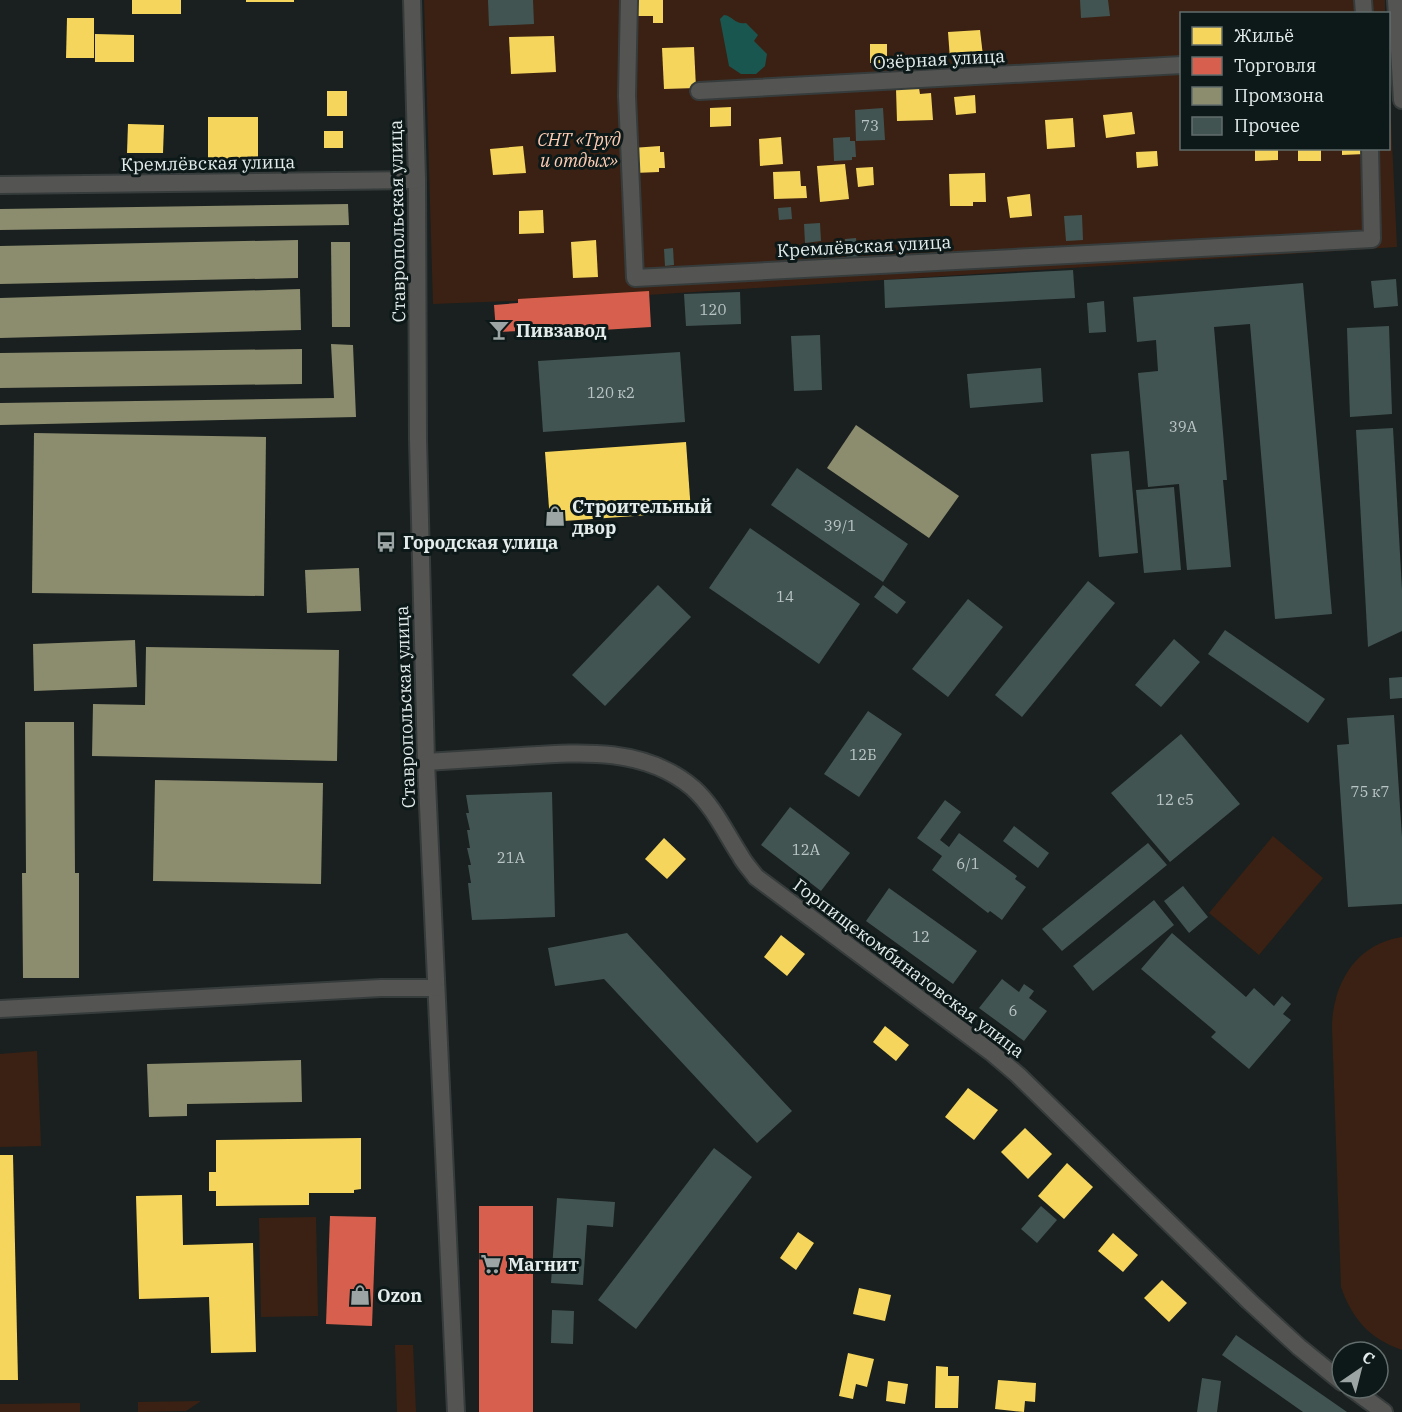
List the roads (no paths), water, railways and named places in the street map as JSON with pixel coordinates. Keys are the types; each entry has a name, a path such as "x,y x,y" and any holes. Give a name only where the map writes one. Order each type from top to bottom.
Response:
{"street":[{"name":"Ставропольская улица","path":"411,0 417,180 418,439 426,762 456,1412"},
{"name":"Кремлёвская улица","path":"629,0 627,96 635,278 1372,239 1370,150"},
{"path":"1396,0 1402,100"},
{"name":"Озёрная улица","path":"699,91 1180,65"},
{"name":"Кремлёвская улица","path":"0,185 417,180"},
{"name":"Горпищекомбинатовская улица","path":"426,762 586,752 632,758 658,766 676,776 694,789 721,820 740,856 756,877 1000,1059 1249,1301 1330,1372"},
{"path":"0,1009 381,988 435,988"},
{"path":"1368,1400 1384,1412"}],"water":[{"path":"724,15 739,23 746,23 758,35 754,41 767,54 765,66 756,74 741,74 729,66 720,19"}],"place":[{"name":"Пивзавод","path":"499,330"},
{"name":"Строительный двор","path":"555,516"},
{"name":"Городская улица","path":"386,542"},
{"name":"Магнит","path":"491,1264"},
{"name":"Ozon","path":"360,1295"}],"park label":[{"name":"СНТ «Труд и отдых»","path":"579,149"}]}
